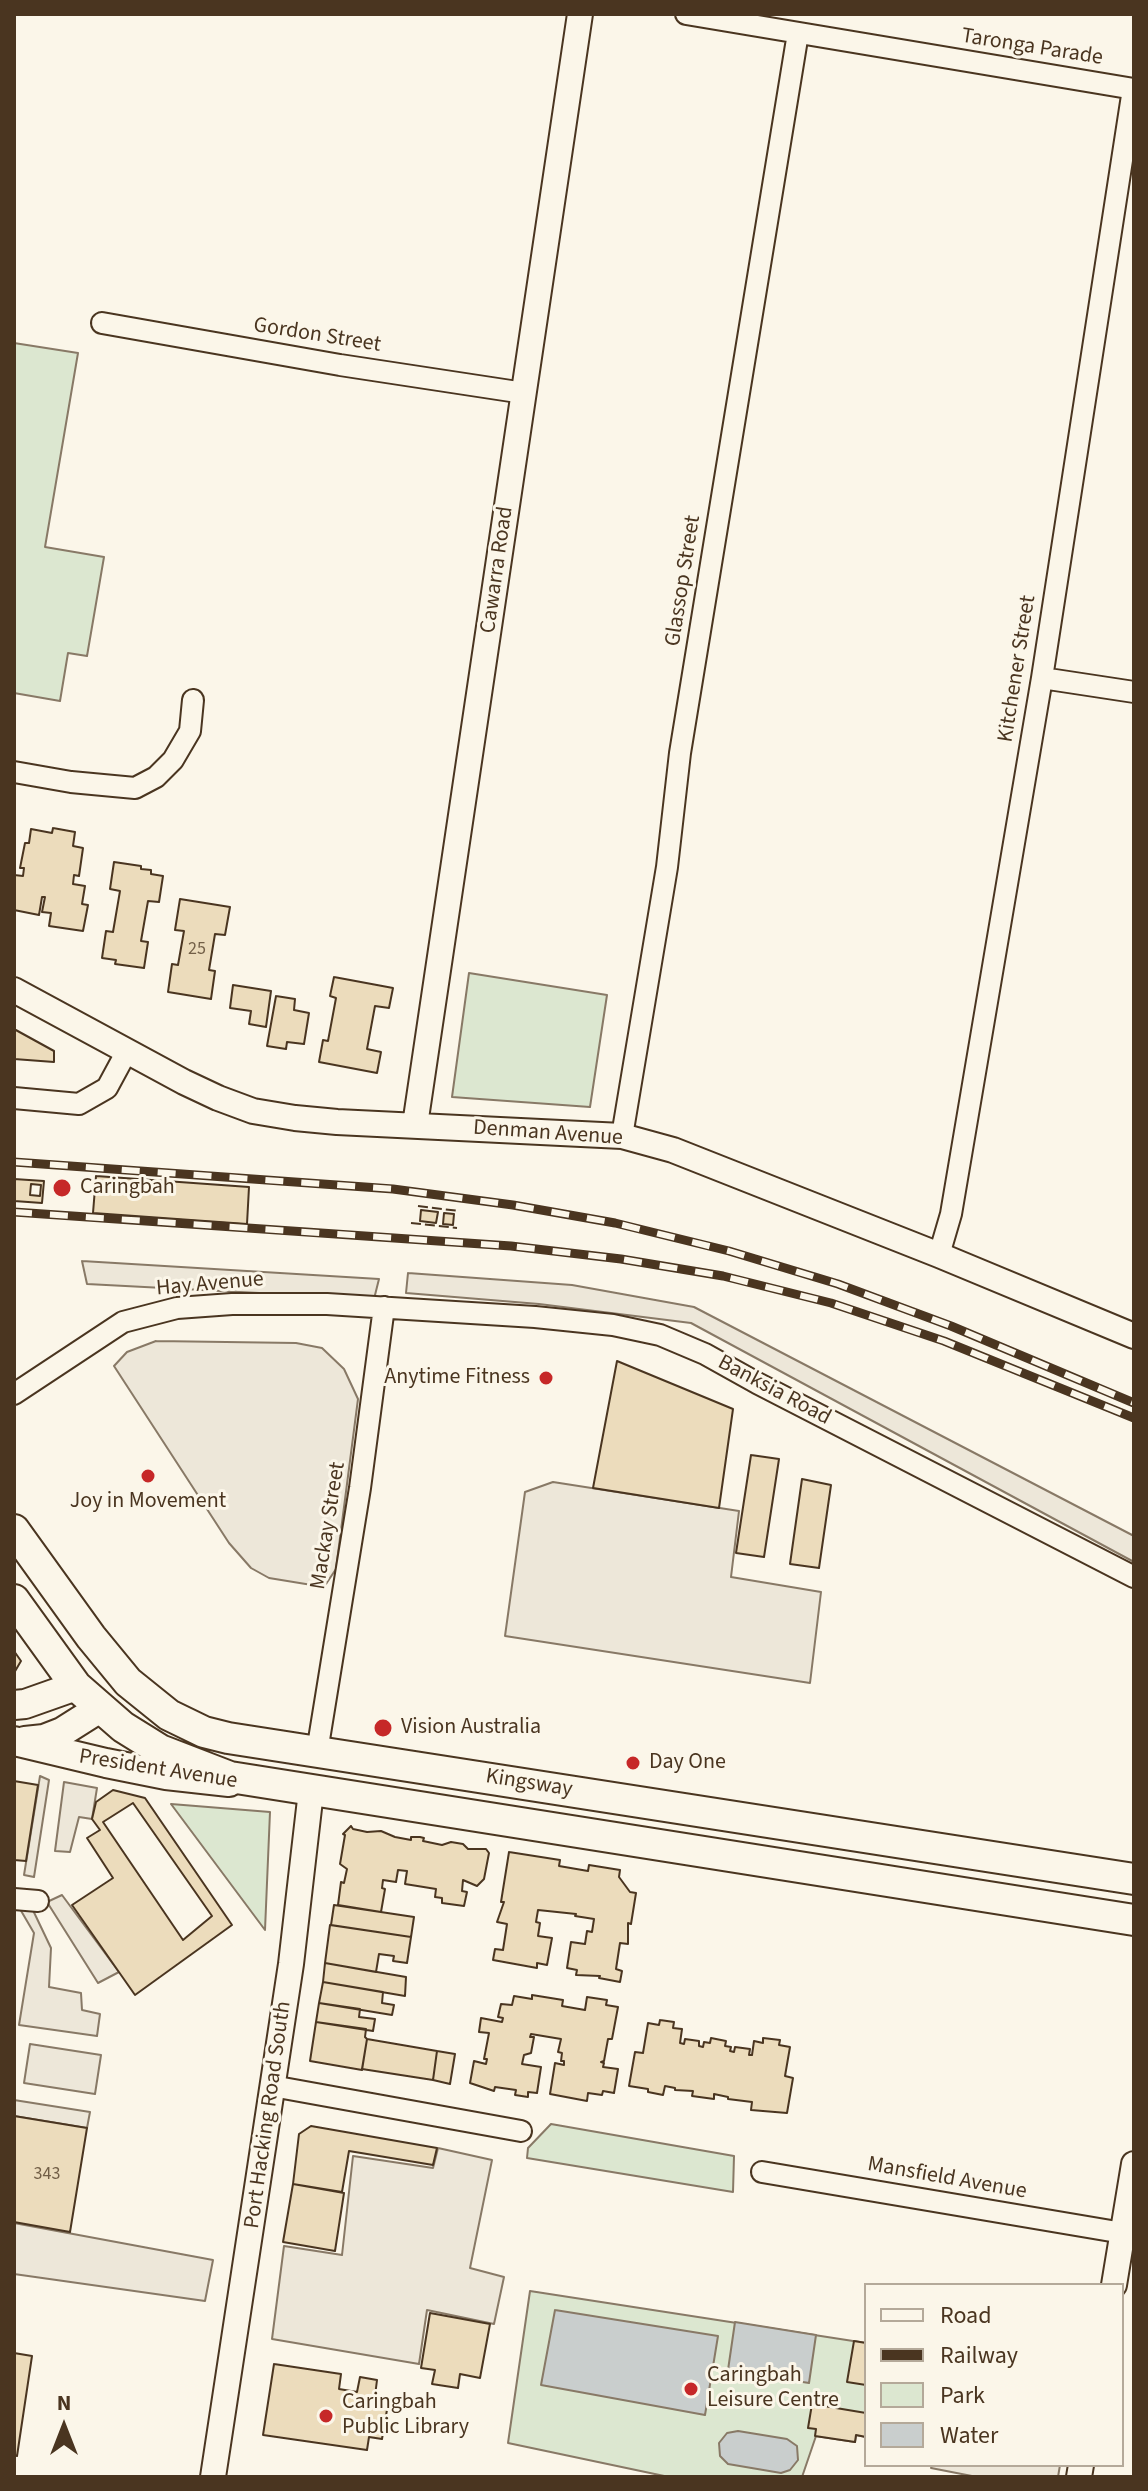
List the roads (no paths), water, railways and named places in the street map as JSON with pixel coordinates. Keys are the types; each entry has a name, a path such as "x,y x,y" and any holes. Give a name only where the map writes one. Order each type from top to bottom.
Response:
{"main road":[{"name":"Kingsway","path":"14,1530 91,1637 128,1682 169,1715 204,1732 1134,1879"},
{"name":"Kingsway","path":"14,1600 76,1686 100,1708 140,1739 187,1762 230,1777 1134,1920"},
{"path":"14,1705 76,1686 128,1682"},
{"name":"President Avenue","path":"16,1741 53,1736 100,1708 128,1682"},
{"name":"President Avenue","path":"16,1741 60,1754 166,1775 304,1790"},
{"name":"Port Hacking Road South","path":"304,1790 317,1752"}],"street":[{"name":"Cawarra Road","path":"415,1125 580,14"},
{"name":"Taronga Parade","path":"686,14 1134,89"},
{"name":"Glassop Street","path":"622,1136 667,867 680,753 798,33"},
{"name":"Kitchener Street","path":"939,1255 951,1214 1042,678 1134,89"},
{"name":"Gordon Street","path":"102,323 340,365 524,393"},
{"path":"1042,678 1134,692"},
{"path":"14,772 71,782 135,788 156,777 173,760 190,731 193,700"},
{"path":"14,990 127,1051 107,1088 89,1100 79,1104 14,1098"},
{"name":"Denman Avenue","path":"127,1051 218,1098 253,1111 295,1118 622,1136 673,1150 1134,1336"},
{"name":"Hay Avenue","path":"14,1394 123,1322 150,1313 232,1304 384,1307"},
{"name":"Banksia Road","path":"384,1307 606,1324 660,1335 705,1354 1134,1577"},
{"name":"Mackay Street","path":"317,1752 360,1488 384,1307"},
{"name":"Port Hacking Road South","path":"213,2477 291,1964 304,1790"},
{"path":"14,1899 38,1901"},
{"path":"272,2086 521,2131"},
{"path":"1114,2283 1134,2164"},
{"name":"Mansfield Avenue","path":"762,2172 1123,2233"}],"water":[{"path":"555,2310 718,2336 705,2415 541,2385"},
{"path":"735,2322 816,2335 809,2383 728,2370"},
{"path":"738,2431 787,2439 797,2446 798,2460 790,2470 781,2473 728,2464 720,2456 719,2443 727,2433"}],"railway":[{"path":"14,1162 393,1189 615,1223 729,1251 838,1284 951,1326 1134,1403"},
{"path":"14,1212 511,1246 621,1259 723,1276 831,1303 944,1341 1134,1418"}],"place":[{"name":"Caringbah","path":"62,1188"},
{"name":"Anytime Fitness","path":"546,1378"},
{"name":"Joy in Movement","path":"148,1476"},
{"name":"Vision Australia","path":"383,1728"},
{"name":"Day One","path":"633,1763"},
{"name":"Caringbah Leisure Centre","path":"691,2389"},
{"name":"Caringbah Public Library","path":"326,2416"}]}
